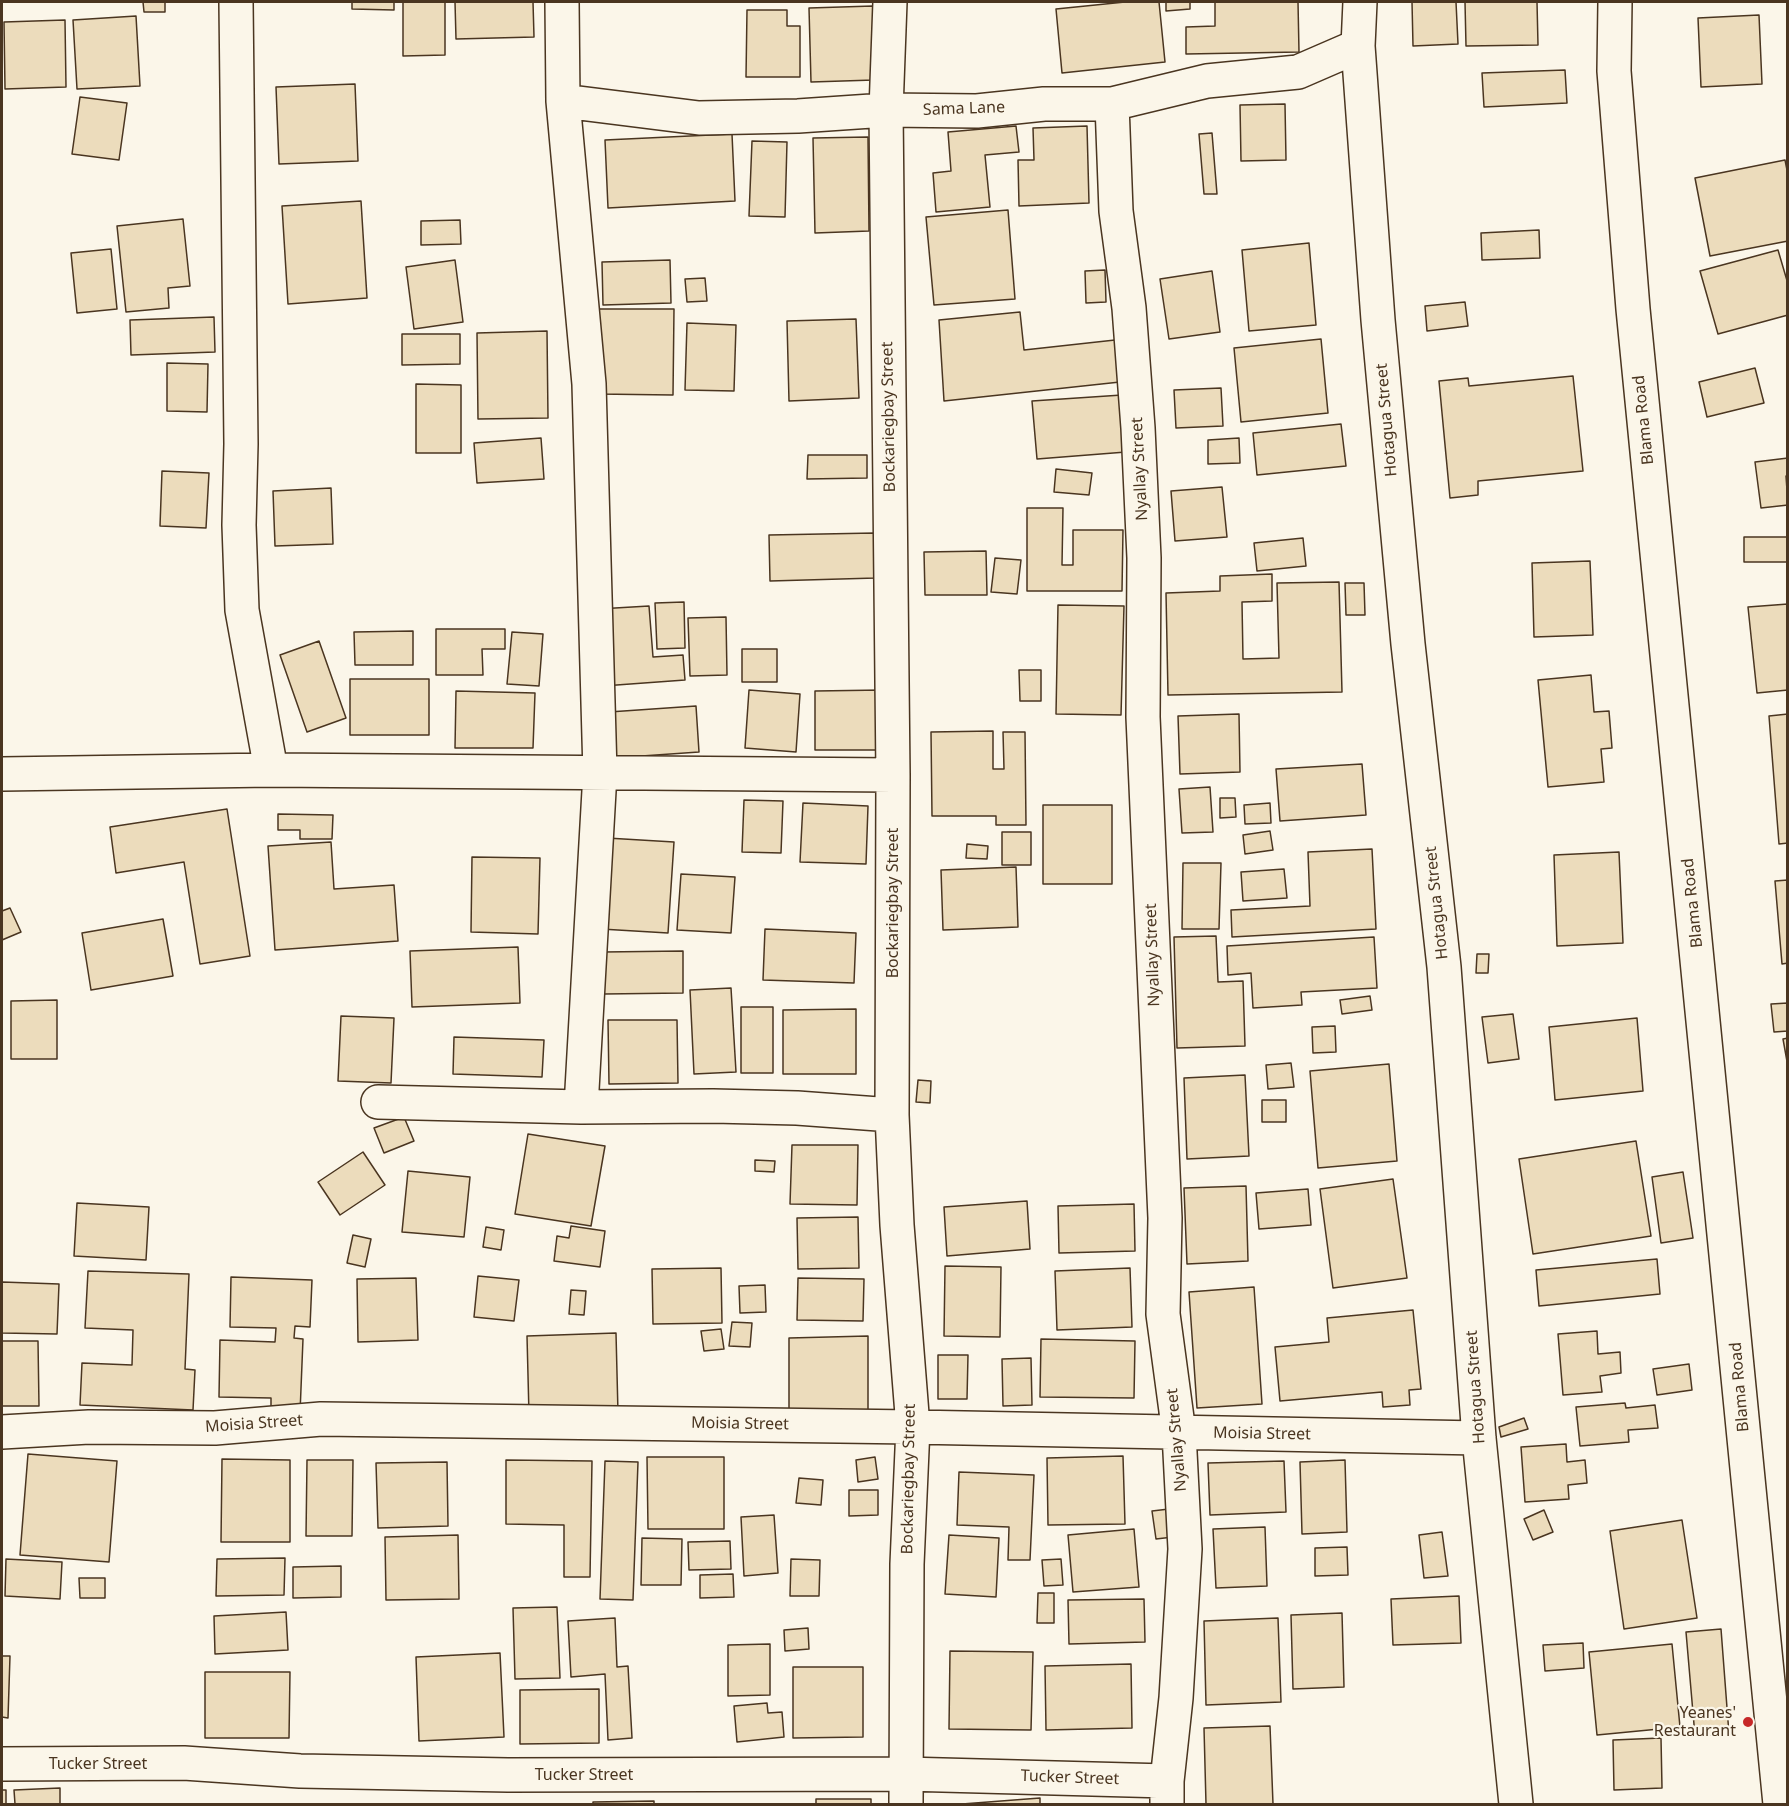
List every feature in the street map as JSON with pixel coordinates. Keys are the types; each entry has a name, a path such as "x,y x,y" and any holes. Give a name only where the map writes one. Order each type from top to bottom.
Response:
{"street":[{"path":"236,2 241,444 239,525 242,610 271,770"},
{"path":"562,2 563,101 589,384 600,773 581,1107"},
{"name":"Bockariegbay Street","path":"890,2 886,110 893,775 892,1115 897,1225 913,1427 907,1564 905,1789"},
{"name":"Hotagua Street","path":"1360,2 1358,46 1380,343 1408,644 1444,967 1479,1438 1516,1804"},
{"name":"Blama Road","path":"1615,2 1614,71 1633,309 1780,1804"},
{"name":"Sama Lane","path":"563,101 699,118 798,116 886,110 977,111 1044,104 1112,104 1207,81 1298,72 1358,46"},
{"name":"Nyallay Street","path":"1112,104 1116,211 1129,308 1144,558 1143,717 1166,1218 1163,1314 1179,1433 1185,1549 1176,1698 1167,1793"},
{"path":"2,774 271,770 893,775"},
{"path":"378,1102 581,1107 797,1108 892,1115"},
{"name":"Moisia Street","path":"2,1432 89,1427 215,1428 321,1419 1479,1438"},
{"name":"Tucker Street","path":"2,1764 184,1763 300,1771 508,1775 905,1789 1167,1793"}],"building":[{"path":"143,2 165,2 165,12 144,12"},
{"path":"352,2 394,2 394,10 352,9"},
{"path":"403,2 445,2 445,55 403,56"},
{"path":"455,2 533,2 534,37 456,39"},
{"path":"1125,2 1159,2 1165,62 1062,73 1056,9"},
{"path":"1166,2 1190,2 1190,9 1166,11"},
{"path":"1215,2 1298,2 1299,52 1186,54 1186,27 1215,26"},
{"path":"1412,2 1456,2 1458,44 1413,46"},
{"path":"1465,2 1537,2 1538,45 1466,46"},
{"path":"873,6 874,80 811,82 809,8"},
{"path":"747,10 787,10 787,26 800,26 800,77 746,77"},
{"path":"1759,15 1762,84 1701,87 1698,18"},
{"path":"136,16 140,86 77,89 73,20"},
{"path":"65,20 66,87 5,89 4,22"},
{"path":"1565,70 1567,103 1484,107 1482,73"},
{"path":"355,84 358,161 279,164 276,87"},
{"path":"80,97 127,103 119,160 72,154"},
{"path":"1285,104 1286,160 1241,161 1240,105"},
{"path":"1016,126 1019,152 985,155 990,207 936,212 933,173 951,171 948,132"},
{"path":"1087,126 1089,203 1019,206 1018,160 1034,160 1033,128"},
{"path":"1212,133 1217,194 1204,194 1199,134"},
{"path":"732,134 735,201 608,208 605,140"},
{"path":"868,137 869,231 815,233 813,138"},
{"path":"752,141 787,142 785,217 749,216"},
{"path":"1785,160 1788,175 1788,241 1710,256 1695,178"},
{"path":"361,201 367,298 288,304 282,206"},
{"path":"1008,210 1015,299 934,305 926,217"},
{"path":"183,219 190,286 168,288 169,308 126,312 117,226"},
{"path":"460,220 461,244 421,245 421,221"},
{"path":"1539,230 1540,258 1482,260 1481,233"},
{"path":"1309,243 1316,325 1249,331 1242,250"},
{"path":"111,249 117,309 77,313 71,253"},
{"path":"1778,250 1788,284 1788,315 1718,334 1700,271"},
{"path":"455,260 463,322 414,329 406,267"},
{"path":"670,260 671,303 603,305 602,262"},
{"path":"1105,270 1106,302 1086,303 1085,271"},
{"path":"1212,271 1220,332 1169,339 1160,279"},
{"path":"705,278 707,301 687,302 685,279"},
{"path":"1465,302 1468,326 1427,331 1425,306"},
{"path":"598,309 674,309 673,395 597,394"},
{"path":"1020,312 1024,350 1115,340 1120,382 944,401 939,320"},
{"path":"214,317 215,352 131,355 130,320"},
{"path":"856,319 859,398 789,401 787,321"},
{"path":"687,323 736,325 734,391 685,390"},
{"path":"547,331 548,418 478,419 477,333"},
{"path":"402,334 460,334 460,364 402,365"},
{"path":"1321,339 1328,413 1241,422 1234,348"},
{"path":"167,363 208,364 207,412 167,411"},
{"path":"1755,368 1764,403 1707,417 1699,382"},
{"path":"1573,376 1583,471 1478,481 1478,495 1450,498 1439,381 1468,378 1469,386"},
{"path":"416,384 461,385 461,453 416,453"},
{"path":"1221,388 1223,426 1176,428 1174,390"},
{"path":"1122,395 1126,452 1037,459 1032,401"},
{"path":"1341,424 1346,466 1257,475 1253,433"},
{"path":"541,438 544,479 477,483 474,443"},
{"path":"1239,438 1240,463 1208,464 1208,440"},
{"path":"808,455 867,455 867,478 807,479"},
{"path":"1788,458 1788,476 1786,476 1788,505 1761,508 1755,462"},
{"path":"1056,469 1092,473 1089,495 1054,492"},
{"path":"162,471 209,473 206,528 160,526"},
{"path":"1222,487 1227,537 1175,541 1171,491"},
{"path":"331,488 333,544 275,546 273,491"},
{"path":"1027,508 1063,508 1062,565 1073,565 1073,530 1123,530 1122,591 1027,591"},
{"path":"1787,510 1788,562 1744,562 1744,537 1787,537"},
{"path":"875,533 876,578 770,581 769,535"},
{"path":"1303,538 1306,566 1257,571 1254,543"},
{"path":"986,551 987,595 925,595 924,552"},
{"path":"995,558 1021,560 1017,594 991,592"},
{"path":"1590,561 1593,635 1534,637 1532,563"},
{"path":"1272,574 1272,601 1242,602 1243,659 1279,658 1277,583 1339,582 1342,692 1168,695 1166,593 1220,591 1220,576"},
{"path":"1345,583 1364,583 1365,615 1346,615"},
{"path":"684,602 685,648 657,649 655,603"},
{"path":"1788,604 1788,690 1757,693 1748,607"},
{"path":"1058,605 1124,606 1121,715 1056,714"},
{"path":"649,606 653,657 683,655 685,680 603,686 598,609"},
{"path":"726,617 727,675 690,676 688,618"},
{"path":"436,629 505,629 505,649 482,649 483,675 436,675"},
{"path":"413,631 413,665 355,665 354,632"},
{"path":"512,632 543,634 539,686 507,684"},
{"path":"319,641 346,718 307,732 280,655"},
{"path":"742,649 777,649 777,682 742,682"},
{"path":"1019,670 1041,670 1041,701 1020,701"},
{"path":"1591,675 1594,712 1609,711 1612,748 1601,749 1604,782 1548,787 1538,680"},
{"path":"350,679 429,679 429,735 350,735"},
{"path":"749,690 800,694 796,752 745,748"},
{"path":"883,690 882,750 815,750 815,691"},
{"path":"456,691 535,693 533,748 455,748"},
{"path":"696,706 699,752 613,758 609,712"},
{"path":"1239,714 1240,772 1180,774 1178,716"},
{"path":"1788,714 1788,843 1779,844 1769,716"},
{"path":"993,731 993,769 1004,769 1003,732 1025,732 1026,825 996,825 996,816 932,816 931,732"},
{"path":"1362,764 1366,815 1280,821 1276,769"},
{"path":"1210,787 1213,832 1182,833 1179,789"},
{"path":"1220,798 1235,798 1236,817 1220,818"},
{"path":"744,800 783,801 781,853 742,852"},
{"path":"803,803 868,806 866,864 800,862"},
{"path":"1270,803 1271,823 1245,824 1244,805"},
{"path":"1043,805 1112,805 1112,884 1043,884"},
{"path":"227,809 250,956 200,964 184,862 116,873 110,827"},
{"path":"278,814 333,815 332,839 300,839 300,830 278,830"},
{"path":"1270,831 1273,850 1245,854 1243,835"},
{"path":"1002,832 1031,832 1031,865 1002,865"},
{"path":"607,838 674,842 668,933 601,929"},
{"path":"331,842 334,889 394,885 398,941 275,950 268,846"},
{"path":"967,844 988,846 987,859 966,858"},
{"path":"1372,849 1376,929 1232,937 1231,910 1310,906 1308,852"},
{"path":"1619,852 1623,943 1557,946 1554,855"},
{"path":"472,857 540,858 538,934 471,932"},
{"path":"1183,863 1221,863 1219,929 1182,929"},
{"path":"1016,867 1018,927 943,930 941,870"},
{"path":"1284,869 1287,898 1243,901 1241,872"},
{"path":"681,874 735,877 731,933 677,930"},
{"path":"1788,880 1788,963 1782,964 1775,881"},
{"path":"10,908 21,932 2,940 2,911"},
{"path":"163,919 173,976 91,990 82,933"},
{"path":"765,929 856,933 854,983 763,980"},
{"path":"1216,936 1218,982 1243,981 1245,1046 1177,1048 1174,937"},
{"path":"1374,937 1377,988 1301,992 1302,1005 1253,1008 1251,973 1228,975 1227,946"},
{"path":"518,947 520,1003 412,1007 410,951"},
{"path":"683,951 683,993 604,994 603,952"},
{"path":"1477,954 1489,954 1488,973 1476,973"},
{"path":"731,988 736,1072 694,1074 690,990"},
{"path":"1370,996 1372,1010 1342,1014 1340,1000"},
{"path":"57,1000 57,1059 11,1059 11,1001"},
{"path":"1788,1003 1788,1031 1774,1032 1771,1004"},
{"path":"741,1007 773,1007 773,1073 741,1073"},
{"path":"856,1009 856,1074 783,1074 783,1010"},
{"path":"1513,1014 1519,1059 1488,1063 1482,1017"},
{"path":"341,1016 394,1018 391,1083 338,1081"},
{"path":"1637,1018 1643,1091 1555,1100 1549,1027"},
{"path":"608,1020 677,1020 678,1083 609,1084"},
{"path":"1335,1026 1336,1052 1313,1053 1312,1027"},
{"path":"454,1037 544,1040 542,1077 453,1074"},
{"path":"1788,1038 1788,1067 1783,1039"},
{"path":"1291,1063 1294,1087 1268,1089 1266,1065"},
{"path":"1389,1064 1397,1161 1318,1168 1310,1071"},
{"path":"1245,1075 1249,1156 1187,1159 1184,1078"},
{"path":"918,1080 931,1081 930,1103 916,1102"},
{"path":"1262,1100 1286,1100 1286,1122 1262,1122"},
{"path":"404,1117 414,1141 384,1153 374,1128"},
{"path":"528,1134 605,1146 591,1226 515,1214"},
{"path":"1636,1141 1651,1236 1533,1254 1519,1159"},
{"path":"792,1145 858,1145 857,1205 790,1204"},
{"path":"363,1152 385,1185 340,1215 318,1182"},
{"path":"755,1160 775,1161 774,1172 755,1171"},
{"path":"408,1171 470,1177 464,1237 402,1232"},
{"path":"1683,1172 1693,1238 1661,1243 1652,1177"},
{"path":"1393,1179 1407,1278 1333,1288 1320,1189"},
{"path":"1246,1186 1248,1261 1187,1264 1184,1188"},
{"path":"1308,1189 1311,1225 1259,1229 1256,1193"},
{"path":"1027,1201 1030,1249 947,1256 944,1207"},
{"path":"77,1203 149,1207 146,1260 74,1256"},
{"path":"1134,1204 1135,1251 1059,1253 1058,1206"},
{"path":"858,1217 859,1268 798,1269 797,1218"},
{"path":"571,1226 605,1231 600,1267 554,1261 557,1236 569,1238"},
{"path":"486,1227 504,1230 501,1250 483,1247"},
{"path":"353,1235 371,1239 365,1267 347,1263"},
{"path":"1657,1259 1660,1294 1539,1306 1536,1270"},
{"path":"945,1266 1001,1267 1000,1337 944,1336"},
{"path":"721,1268 722,1323 653,1324 652,1269"},
{"path":"1130,1268 1132,1327 1057,1330 1055,1271"},
{"path":"88,1271 189,1274 185,1369 195,1370 193,1410 80,1405 82,1363 132,1365 133,1330 85,1328"},
{"path":"478,1276 519,1280 514,1321 474,1317"},
{"path":"231,1277 312,1280 310,1327 295,1326 294,1338 303,1339 300,1413 271,1413 271,1398 219,1397 220,1340 275,1342 276,1328 230,1327"},
{"path":"416,1278 418,1340 358,1342 357,1279"},
{"path":"798,1278 864,1279 863,1321 797,1320"},
{"path":"2,1282 59,1284 57,1334 2,1333"},
{"path":"765,1285 766,1312 740,1313 739,1286"},
{"path":"1254,1287 1262,1404 1197,1408 1189,1292"},
{"path":"571,1290 586,1291 584,1315 569,1314"},
{"path":"1413,1310 1421,1389 1409,1390 1410,1405 1383,1407 1382,1392 1280,1401 1275,1347 1329,1342 1327,1318"},
{"path":"732,1322 752,1323 750,1347 729,1346"},
{"path":"721,1329 724,1349 704,1351 701,1331"},
{"path":"1597,1331 1598,1354 1620,1352 1621,1373 1600,1376 1602,1392 1563,1395 1558,1334"},
{"path":"616,1333 618,1413 529,1415 527,1336"},
{"path":"868,1336 868,1410 789,1412 789,1338"},
{"path":"1041,1339 1135,1341 1134,1398 1040,1397"},
{"path":"2,1341 38,1341 39,1406 2,1406"},
{"path":"938,1355 968,1355 967,1399 938,1399"},
{"path":"1031,1358 1032,1405 1003,1406 1002,1359"},
{"path":"1689,1364 1692,1390 1657,1395 1653,1369"},
{"path":"1625,1403 1626,1408 1655,1405 1658,1428 1628,1430 1629,1442 1580,1446 1576,1407"},
{"path":"1524,1418 1528,1429 1501,1437 1499,1427"},
{"path":"1566,1444 1567,1462 1585,1460 1587,1483 1568,1485 1569,1499 1525,1502 1521,1447"},
{"path":"28,1454 117,1461 109,1562 20,1555"},
{"path":"1123,1456 1125,1524 1048,1525 1047,1458"},
{"path":"647,1457 724,1457 724,1529 648,1529"},
{"path":"875,1457 878,1479 858,1482 856,1460"},
{"path":"222,1459 290,1460 290,1542 221,1542"},
{"path":"307,1460 353,1460 352,1536 306,1536"},
{"path":"506,1460 592,1461 590,1577 564,1577 564,1525 506,1524"},
{"path":"1345,1460 1347,1532 1302,1534 1300,1462"},
{"path":"605,1461 638,1462 633,1600 600,1599"},
{"path":"1284,1461 1286,1512 1210,1515 1208,1463"},
{"path":"447,1462 448,1526 378,1528 376,1463"},
{"path":"959,1472 1034,1475 1030,1560 1008,1560 1009,1527 957,1525"},
{"path":"799,1478 823,1480 821,1505 796,1503"},
{"path":"849,1490 878,1490 878,1515 849,1516"},
{"path":"1169,1509 1173,1537 1156,1539 1152,1511"},
{"path":"1544,1510 1553,1532 1533,1540 1524,1519"},
{"path":"774,1515 778,1573 744,1576 741,1517"},
{"path":"1682,1520 1697,1618 1624,1629 1610,1531"},
{"path":"1265,1527 1267,1586 1216,1588 1213,1529"},
{"path":"1134,1529 1139,1587 1073,1592 1068,1535"},
{"path":"1442,1532 1448,1576 1424,1578 1419,1535"},
{"path":"458,1535 459,1599 386,1600 385,1537"},
{"path":"949,1535 999,1538 996,1597 945,1594"},
{"path":"642,1538 682,1539 681,1585 641,1585"},
{"path":"730,1541 731,1569 689,1570 688,1542"},
{"path":"1347,1547 1348,1575 1315,1576 1315,1548"},
{"path":"285,1558 284,1595 216,1596 217,1559"},
{"path":"6,1559 62,1562 60,1599 5,1596"},
{"path":"791,1559 820,1560 819,1596 790,1596"},
{"path":"1061,1559 1063,1585 1044,1586 1042,1560"},
{"path":"341,1566 341,1597 293,1598 293,1567"},
{"path":"733,1574 734,1597 700,1598 700,1575"},
{"path":"79,1578 105,1578 105,1598 80,1598"},
{"path":"1038,1593 1054,1593 1054,1623 1037,1623"},
{"path":"1459,1596 1461,1643 1393,1645 1391,1599"},
{"path":"1144,1599 1145,1642 1069,1644 1068,1600"},
{"path":"557,1607 560,1678 515,1679 513,1608"},
{"path":"286,1612 288,1650 215,1654 214,1616"},
{"path":"1342,1613 1344,1687 1293,1689 1291,1615"},
{"path":"615,1618 617,1667 628,1666 632,1738 608,1740 605,1674 571,1677 568,1621"},
{"path":"1278,1618 1281,1702 1206,1705 1204,1621"},
{"path":"808,1628 809,1649 785,1651 784,1630"},
{"path":"1721,1629 1729,1734 1695,1736 1686,1632"},
{"path":"1583,1643 1584,1668 1545,1671 1543,1645"},
{"path":"770,1644 770,1695 728,1696 728,1645"},
{"path":"1672,1644 1680,1727 1597,1735 1589,1652"},
{"path":"950,1651 1033,1652 1031,1730 949,1729"},
{"path":"500,1653 504,1737 419,1741 416,1657"},
{"path":"2,1656 10,1656 8,1718 2,1717"},
{"path":"1131,1664 1132,1728 1046,1730 1045,1666"},
{"path":"793,1667 863,1667 863,1737 793,1738"},
{"path":"205,1672 290,1672 289,1738 205,1738"},
{"path":"599,1689 599,1743 520,1744 520,1690"},
{"path":"767,1703 768,1713 782,1712 784,1737 737,1742 734,1706"},
{"path":"1270,1726 1273,1804 1206,1804 1204,1728"},
{"path":"1661,1738 1662,1788 1614,1790 1613,1740"},
{"path":"60,1788 60,1804 15,1804 14,1790"},
{"path":"2,1790 6,1790 6,1804 2,1804"},
{"path":"1040,1798 1040,1804 962,1804"},
{"path":"816,1799 871,1799 871,1804 816,1804"},
{"path":"654,1801 654,1804 593,1804 593,1802"}],"place":[{"name":"Yeanes' Restaurant","path":"1748,1722"}]}
